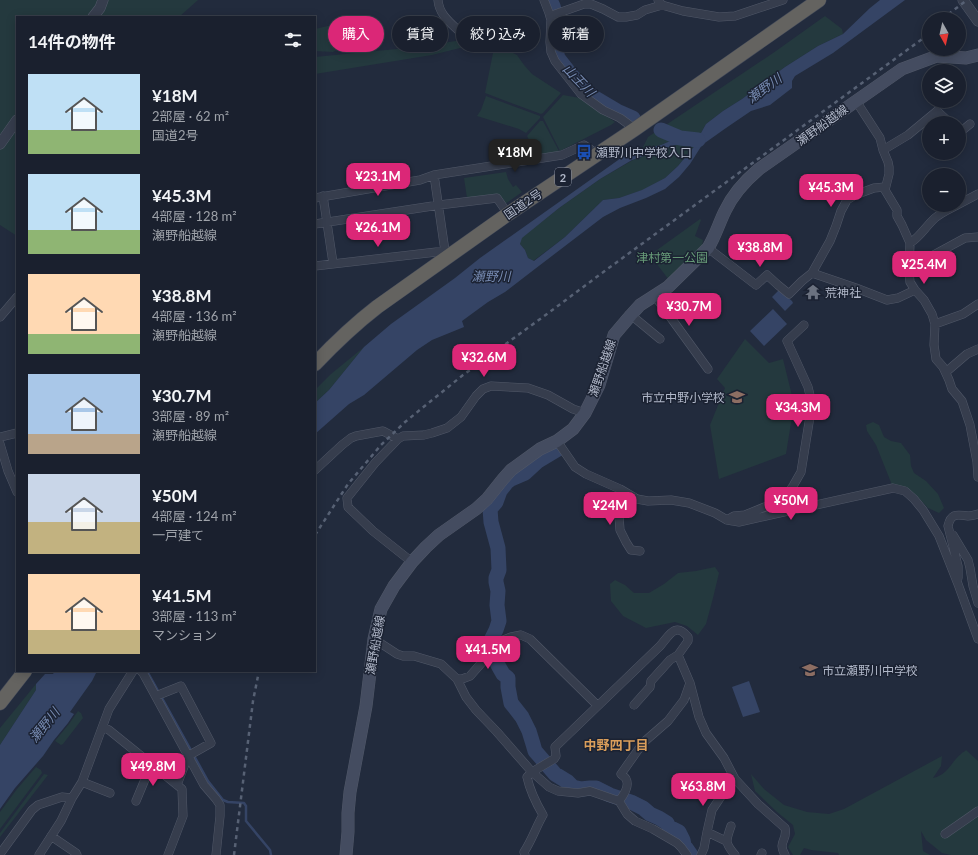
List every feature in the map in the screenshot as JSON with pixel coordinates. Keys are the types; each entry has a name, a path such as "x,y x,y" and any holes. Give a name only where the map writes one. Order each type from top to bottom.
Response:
{"highway":[{"name":"国道2号","path":"316,363 333,345 366,316 446,253 508,214 597,154 819,0"},
{"path":"0,703 24,672"}],"main road":[{"name":"瀬野船越線","path":"346,855 350,792 366,706 374,639 381,609 394,586 412,562 439,535 476,509 487,499 511,470 540,449 557,441 573,429 585,413 599,385 614,335 640,305 668,287 708,248 728,205 747,179 759,169 902,69 937,56 966,58 978,55"}],"street":[{"path":"94,16 100,8 103,0"},
{"path":"438,0 438,4 444,17 456,28"},
{"path":"544,0 549,13 553,15"},
{"path":"553,15 587,3 603,8 618,17 626,18 637,15 660,2 683,11 719,17 734,16 783,0"},
{"path":"963,0 978,21"},
{"path":"553,15 551,20 550,42 551,52 555,61 581,94 603,110 620,118 635,128"},
{"path":"856,101 880,138 889,167 885,190 897,210 896,216 910,243 910,282 924,300 932,314 935,324 934,345 936,359 943,367 952,388 962,401 970,425 978,477"},
{"path":"930,116 937,110 943,116"},
{"path":"0,144 16,121"},
{"path":"883,150 908,135 922,123"},
{"path":"966,127 970,124"},
{"path":"333,263 326,222 319,197 420,180 434,175 562,155 584,145 597,154"},
{"path":"316,266 446,253 434,175"},
{"path":"708,248 756,284 767,275 789,294 812,273 830,241 846,200 874,188 885,187"},
{"path":"966,201 978,194"},
{"path":"316,224 439,205 497,198 508,214"},
{"path":"910,243 934,219 944,212"},
{"path":"909,266 917,264 965,238 978,237"},
{"path":"812,273 887,300 898,298 915,290"},
{"path":"655,296 708,369"},
{"path":"0,317 16,298"},
{"path":"935,324 963,314 978,304"},
{"path":"631,314 660,339"},
{"path":"726,520 784,499 801,472 812,404 808,387 787,341 804,325"},
{"path":"946,372 967,354 978,349"},
{"path":"412,562 373,531 348,507 347,498 375,463 398,439 403,436 432,433 447,428 461,417 483,389 491,386 528,388 585,413"},
{"path":"316,469 342,445 356,436 383,431 398,439"},
{"path":"0,437 16,433"},
{"path":"557,441 575,467 637,499 648,501 671,500 689,503 716,513 726,520 739,522 893,488 905,491 923,510 939,536 978,639"},
{"path":"0,444 8,471 16,490"},
{"path":"634,497 616,507 620,516 620,530 626,542 631,550 640,551"},
{"path":"958,584 958,566 948,526 949,522 954,516 959,514 970,516 978,514"},
{"path":"950,531 968,560 978,603"},
{"path":"525,855 524,852 543,815 534,799 527,777 532,772 554,759 556,756 555,747 660,646 671,632 680,630 685,633 688,637 688,641 678,655 670,660 652,681 650,688 634,705"},
{"path":"457,679 470,676 501,641 510,637 521,635 530,639 598,705"},
{"path":"374,639 397,654 403,656 414,656 441,664 457,679 466,697 476,710 532,772 549,787 558,791 578,793 590,791 618,801 626,814 635,821 653,828 677,843 687,855"},
{"path":"678,655 690,684 699,717 706,733 724,758 735,779 758,804 785,828 785,838 781,843 782,850 785,855"},
{"path":"39,855 61,821 72,798 82,782 109,710 132,672"},
{"path":"142,672 192,754 204,785 220,805 216,855"},
{"path":"618,801 628,786 626,779 621,774 645,741 668,721 676,711 684,700 690,684"},
{"path":"156,696 181,686 212,743 192,754 177,785"},
{"path":"102,727 109,730 182,789 183,816 168,855"},
{"path":"136,801 152,765"},
{"path":"701,855 704,848 712,810 730,783 735,779"},
{"path":"82,782 110,793"},
{"path":"0,854 32,810 38,805 62,797 72,798"},
{"path":"945,834 978,811"},
{"path":"726,841 731,826"},
{"path":"707,832 726,841 735,855"},
{"path":"51,836 76,853 76,855"}],"green space":[{"path":"0,0 198,0 180,16 16,16 16,235 0,225"},
{"path":"825,16 842,29 843,34 818,46 785,67 706,124 701,133 693,136 682,136 661,145 642,149 648,137 776,51"},
{"path":"328,26 328,52 316,51 316,29"},
{"path":"456,41 456,49 448,51 448,42"},
{"path":"392,49 392,52 444,52 316,74 316,57 366,52 384,52 384,50"},
{"path":"493,52 511,52 517,55 532,74 561,93 541,114 485,93"},
{"path":"563,95 580,98 615,122 560,151 543,117"},
{"path":"486,96 540,116 540,118 526,133 519,129 477,116"},
{"path":"540,121 543,121 559,151 551,155 537,156 527,136"},
{"path":"691,141 698,142 678,166 665,178 643,190 619,198 603,200 565,237 533,261 528,258 525,250 520,244 521,238 559,208 600,179 633,160"},
{"path":"506,172 513,187 516,185 522,192 505,204 498,195 467,198 464,178"},
{"name":"津村第一公園","path":"700,219 701,220 695,236 703,240 702,247 669,280 650,255"},
{"path":"745,339 769,363 783,359 794,404 786,454 719,479 710,425 725,388 717,379"},
{"path":"364,347 329,390 316,402 316,389 331,374"},
{"path":"873,422 879,425 884,437 891,441 901,443 910,455 911,466 914,473 926,481 938,494 944,508 939,513 928,508 916,495 905,487 892,485 876,445 867,431 866,425"},
{"path":"715,567 719,573 713,598 706,624 698,635 687,626 675,622 646,628 623,616 611,601 610,584 615,580 625,585 634,593 649,593 678,573"},
{"path":"36,684 36,690 0,745 0,728"},
{"path":"78,711 81,713 83,718 61,745 55,741"},
{"path":"966,750 978,761 978,855 951,855 942,853 926,840 921,831 923,851 930,855 839,855 838,853 804,848 800,855 793,855 788,847 795,834 793,825 755,791 751,774 764,789 784,805 807,812 829,814 844,809 942,756 941,766 933,778 938,776 946,771"},
{"path":"36,767 41,770 42,773 0,829 0,812"},
{"path":"44,774 48,775 0,837 0,833"}],"water":[{"name":"瀬野川","path":"880,0 905,0 833,53 795,76 792,81 792,88 770,105 751,111 702,145 690,164 679,177 665,189 620,208 603,217 505,292 488,302 462,321 464,327 432,340 417,350 364,395 349,404 316,433 316,402 329,390 364,347 391,324 480,258 621,158 642,149 661,145 682,136 693,136 701,133 706,124 785,67 818,46 843,34","holes":["691,141 697,143 678,166 665,178 642,190 619,198 603,200 565,237 534,261 528,258 525,250 520,244 522,238 559,208 600,179 632,160"]},
{"path":"779,290 793,303 785,311 772,297"},
{"path":"773,309 787,324 764,346 750,331"},
{"name":"瀬野川","path":"54,672 96,672 92,681 70,712 74,714 68,723 43,756 15,788 0,809 0,745 36,690 36,684 45,674 53,674"},
{"path":"749,681 760,712 743,717 732,687"}],"waterway":[{"name":"山王川","path":"550,0 556,17 555,47 558,58 590,95 617,111 633,118"},
{"name":"山王川","path":"661,130 680,138 698,140"},
{"path":"558,449 538,461 525,473 507,482 500,491 496,502 490,509 491,522 498,548 499,570 496,582 498,591 497,605 499,621 489,648 503,674 508,678 511,703 522,717 529,731 535,751 555,774 573,787 581,789 596,788 643,808 650,814 667,823 669,827 679,832 684,845 691,855"},
{"path":"148,672 208,781 223,800 228,802 244,803 246,806 246,821 270,850 271,855"}],"railway":[{"path":"951,12 967,0"},
{"path":"316,533 348,484 381,445 405,422 463,375 922,39"},
{"path":"234,855 253,701 259,672"}],"place":[{"name":"瀬野川中学校入口","path":"584,152"},
{"name":"荒神社","path":"813,292"},
{"name":"市立中野小学校","path":"737,397"},
{"name":"市立瀬野川中学校","path":"810,670"}],"district":[{"name":"中野四丁目","path":"616,745"}]}
